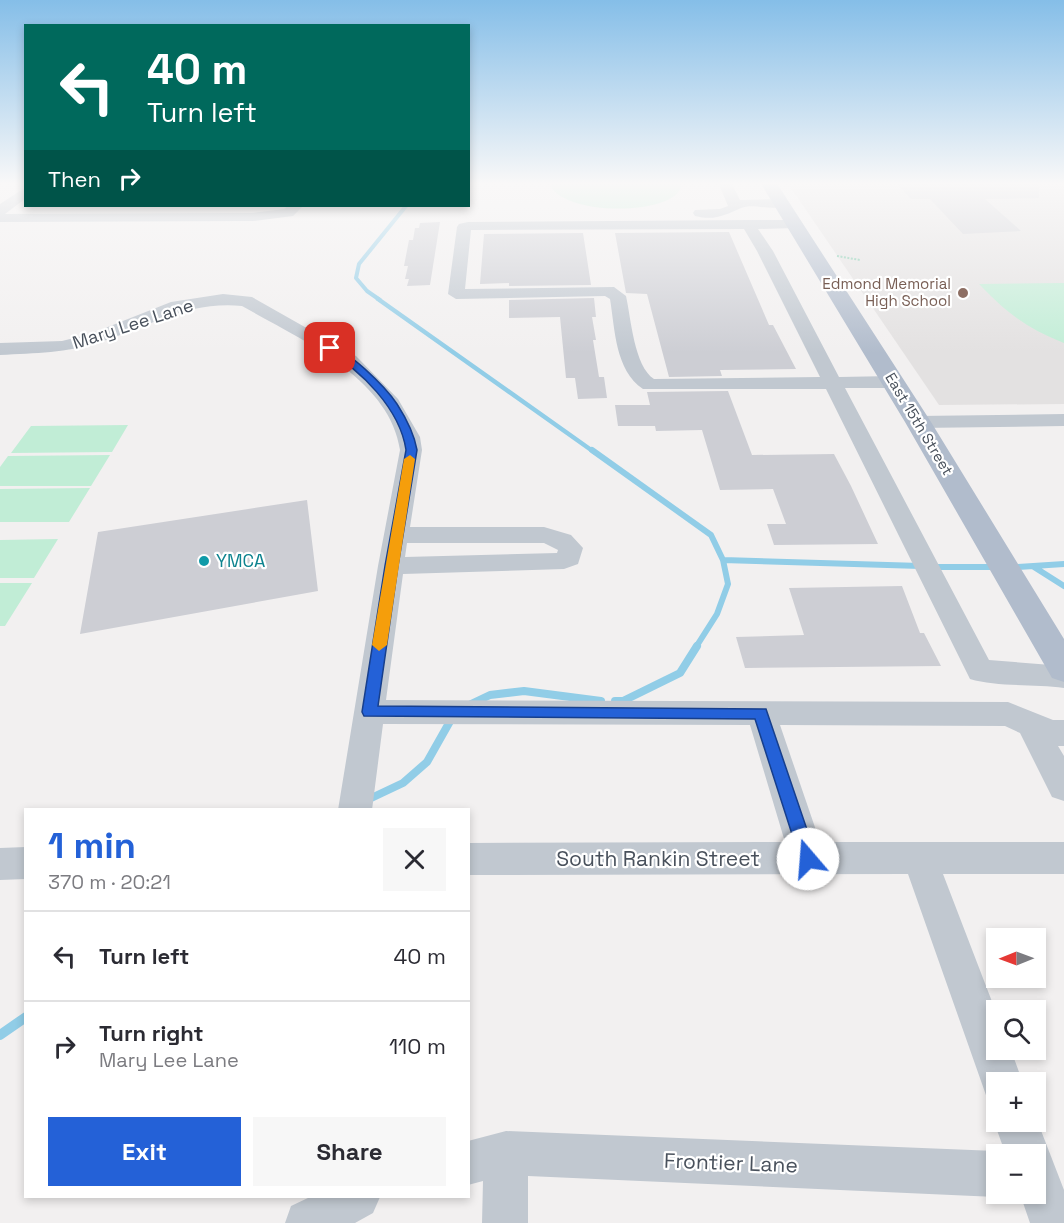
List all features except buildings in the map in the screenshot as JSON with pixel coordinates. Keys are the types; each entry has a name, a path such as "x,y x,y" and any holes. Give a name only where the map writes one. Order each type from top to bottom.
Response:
{"main road":[{"name":"East 15th Street","path":"804,239 894,382 1064,669"}],"street":[{"path":"463,239 456,294 608,291 618,296 633,369 642,382 650,385 894,382"},
{"path":"757,239 980,671 1035,673 1064,677"},
{"name":"Mary Lee Lane","path":"0,349 49,349 71,346 177,306 223,299 246,301 349,360 391,403 409,436 411,450 391,566 355,808"},
{"path":"918,422 1064,420"},
{"path":"391,566 564,561 569,558 570,548 566,542 556,537 396,535"},
{"path":"370,712 1008,714 1050,733 1064,733"},
{"path":"761,713 808,859"},
{"path":"1032,726 1064,787"},
{"name":"South Rankin Street","path":"470,859 1064,858"},
{"path":"920,860 998,1072"},
{"path":"0,864 24,863"},
{"path":"487,1158 505,1223"},
{"name":"Frontier Lane","path":"487,1158 986,1170"},
{"path":"308,1223 355,1198"},
{"path":"1043,1204 1053,1223"}],"shaded area":[{"name":"Edmond Memorial High School","path":"826,239 1064,239 1064,404 939,405"}],"green space":[{"path":"1064,283 1064,343 1039,332 1018,319 979,284"},
{"path":"128,425 112,452 11,453 31,426"},
{"path":"110,455 91,486 0,486 0,467 8,456"},
{"path":"90,488 69,522 0,522 0,489"},
{"path":"58,539 34,578 0,578 0,540"},
{"path":"0,583 32,583 5,626 0,626"}],"waterway":[{"path":"379,239 359,264 356,278 367,291 380,300"},
{"path":"378,299 594,452"},
{"path":"592,450 711,535 723,560"},
{"path":"696,647 717,614 728,584 723,560"},
{"path":"723,560 921,566"},
{"path":"1018,567 1064,564"},
{"path":"933,567 990,567"},
{"path":"1034,567 1064,586"},
{"path":"615,701 623,701 680,673 697,646"},
{"path":"469,705 490,695 524,691 601,701"},
{"path":"367,800 403,783 427,762 453,716"},
{"path":"0,1035 24,1018"}],"slow traffic":[{"path":"379,645 410,459"}],"place":[{"name":"Edmond Memorial High School","path":"963,293"},
{"name":"YMCA","path":"204,561"}],"route":[{"path":"330,348 349,360 391,403 405,426 411,450 391,566 370,712 761,713 808,859"}]}
